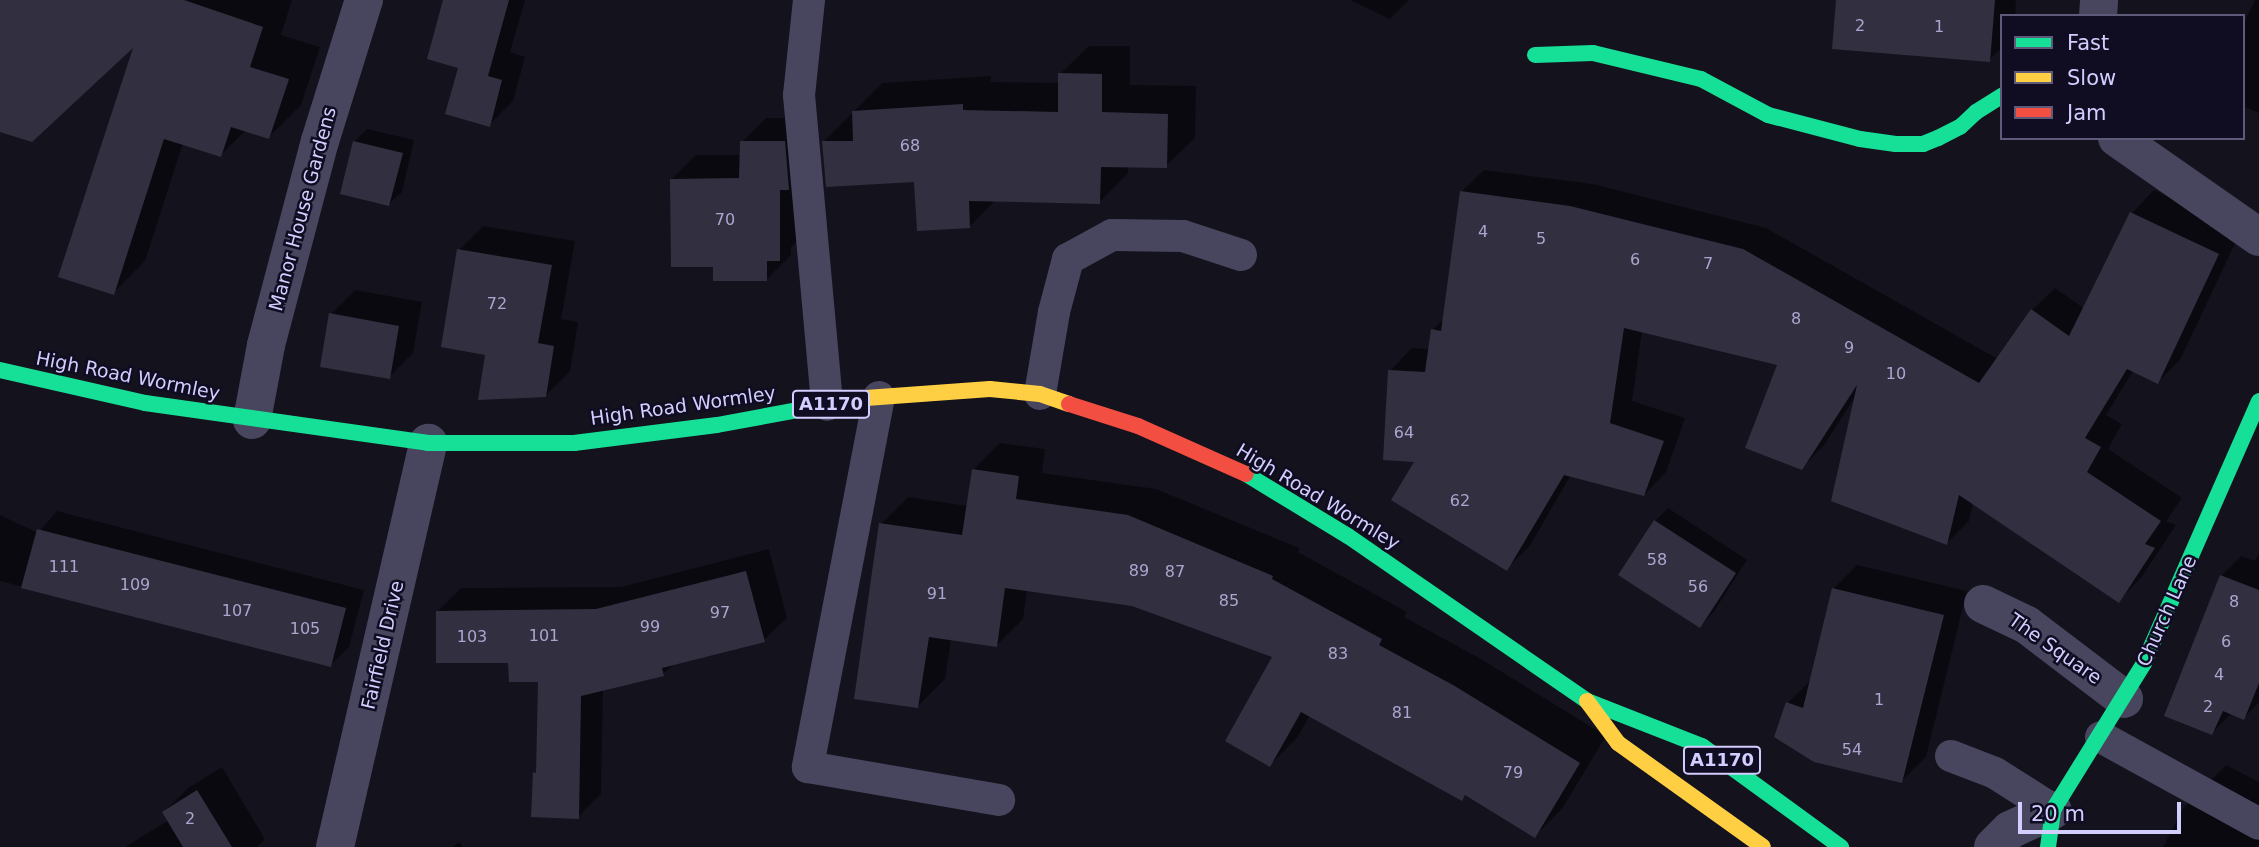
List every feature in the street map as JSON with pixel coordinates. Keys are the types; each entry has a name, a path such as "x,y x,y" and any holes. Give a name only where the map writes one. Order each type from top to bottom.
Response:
{"main road":[{"path":"1535,55 1593,53 1701,79 1768,115 1860,139 1896,144 1923,144 1938,138 1960,127 1976,112 2000,97"},
{"name":"High Road Wormley","path":"0,370 145,403 428,443 574,443 717,425 879,397 990,389 1040,394 1138,426 1247,474 1348,536 1587,701 1702,746 1841,847"},
{"name":"Church Lane","path":"2050,829 2144,663 2259,401"},
{"name":"High Road Wormley","path":"1587,701 1618,743 1763,847"}],"street":[{"name":"Manor House Gardens","path":"252,420 273,320 320,141 364,0"},
{"path":"2120,140 2259,237"},
{"name":"Fairfield Drive","path":"335,847 428,443"},
{"name":"The Square","path":"1983,604 2027,625 2124,699"},
{"path":"1993,847 2010,830 2050,829"}],"lane":[{"path":"810,0 799,95 827,405"},
{"path":"1040,394 1054,313 1068,259 1112,235 1183,236 1241,255"},
{"path":"879,397 808,767 999,800"},
{"path":"2101,737 2259,824"},
{"path":"1951,756 1995,773 2050,829"}],"building":[{"path":"0,0 184,0 263,27 250,67 289,79 269,139 231,127 221,157 164,139 114,295 58,277 133,48 32,142 0,132"},
{"path":"443,0 509,0 488,76 502,80 490,127 445,114 458,68 427,59"},
{"path":"1836,0 1995,0 1990,62 1832,49"},
{"path":"1058,73 1102,74 1102,112 1168,114 1167,168 1101,167 1100,204 969,201 970,228 917,231 914,182 826,187 822,141 853,141 852,111 963,104 963,110 1058,112"},
{"path":"353,141 403,153 389,206 340,194"},
{"path":"740,141 785,141 789,190 780,190 780,261 767,261 767,281 713,281 713,267 671,267 670,179 739,178"},
{"path":"1460,191 1570,206 1743,249 1979,383 2031,309 2069,336 2130,212 2219,254 2158,384 2127,369 2085,438 2101,447 2087,472 2161,521 2145,544 2155,548 2119,603 1959,495 1947,545 1831,501 1857,385 1802,470 1745,448 1777,365 1624,328 1610,423 1664,441 1644,496 1564,475 1507,571 1391,500 1414,462 1383,460 1388,370 1425,372 1431,329 1441,331"},
{"path":"457,249 552,265 538,343 554,346 546,397 478,400 485,355 441,347"},
{"path":"329,313 399,326 390,379 320,367"},
{"path":"972,469 1019,476 1016,499 1128,515 1273,576 1272,579 1382,639 1379,645 1453,685 1580,763 1535,838 1465,795 1462,801 1301,712 1270,767 1225,741 1272,657 1132,606 1005,588 997,647 929,637 918,708 854,699 879,523 962,535"},
{"path":"1654,520 1736,573 1700,628 1618,575"},
{"path":"37,529 346,608 331,667 21,588"},
{"path":"746,571 765,642 662,668 664,676 581,696 579,819 531,817 533,772 536,773 538,682 509,682 508,663 436,663 436,611 596,609"},
{"path":"2220,575 2259,590 2259,683 2244,720 2223,711 2212,735 2164,716"},
{"path":"1832,588 1944,615 1902,783 1814,762 1774,737 1786,702 1803,708"},
{"path":"197,790 232,847 183,847 162,812"}],"traffic: fast":[{"path":"1535,55 1593,53 1701,79 1768,115 1860,139 1896,144 1923,144 1938,138 1960,127 1976,112 2000,97"},
{"path":"0,370 145,403 428,443 574,443 717,425 809,408"},
{"path":"2048,847 2053,810 2144,663 2259,401"},
{"path":"1246,474 1348,536 1587,701 1702,746 1841,847"}],"traffic: slow":[{"path":"809,408 866,398 990,389 1040,394 1069,404"},
{"path":"1587,701 1618,743 1763,847"}],"traffic: jam":[{"path":"1069,404 1138,426 1246,474"}]}
